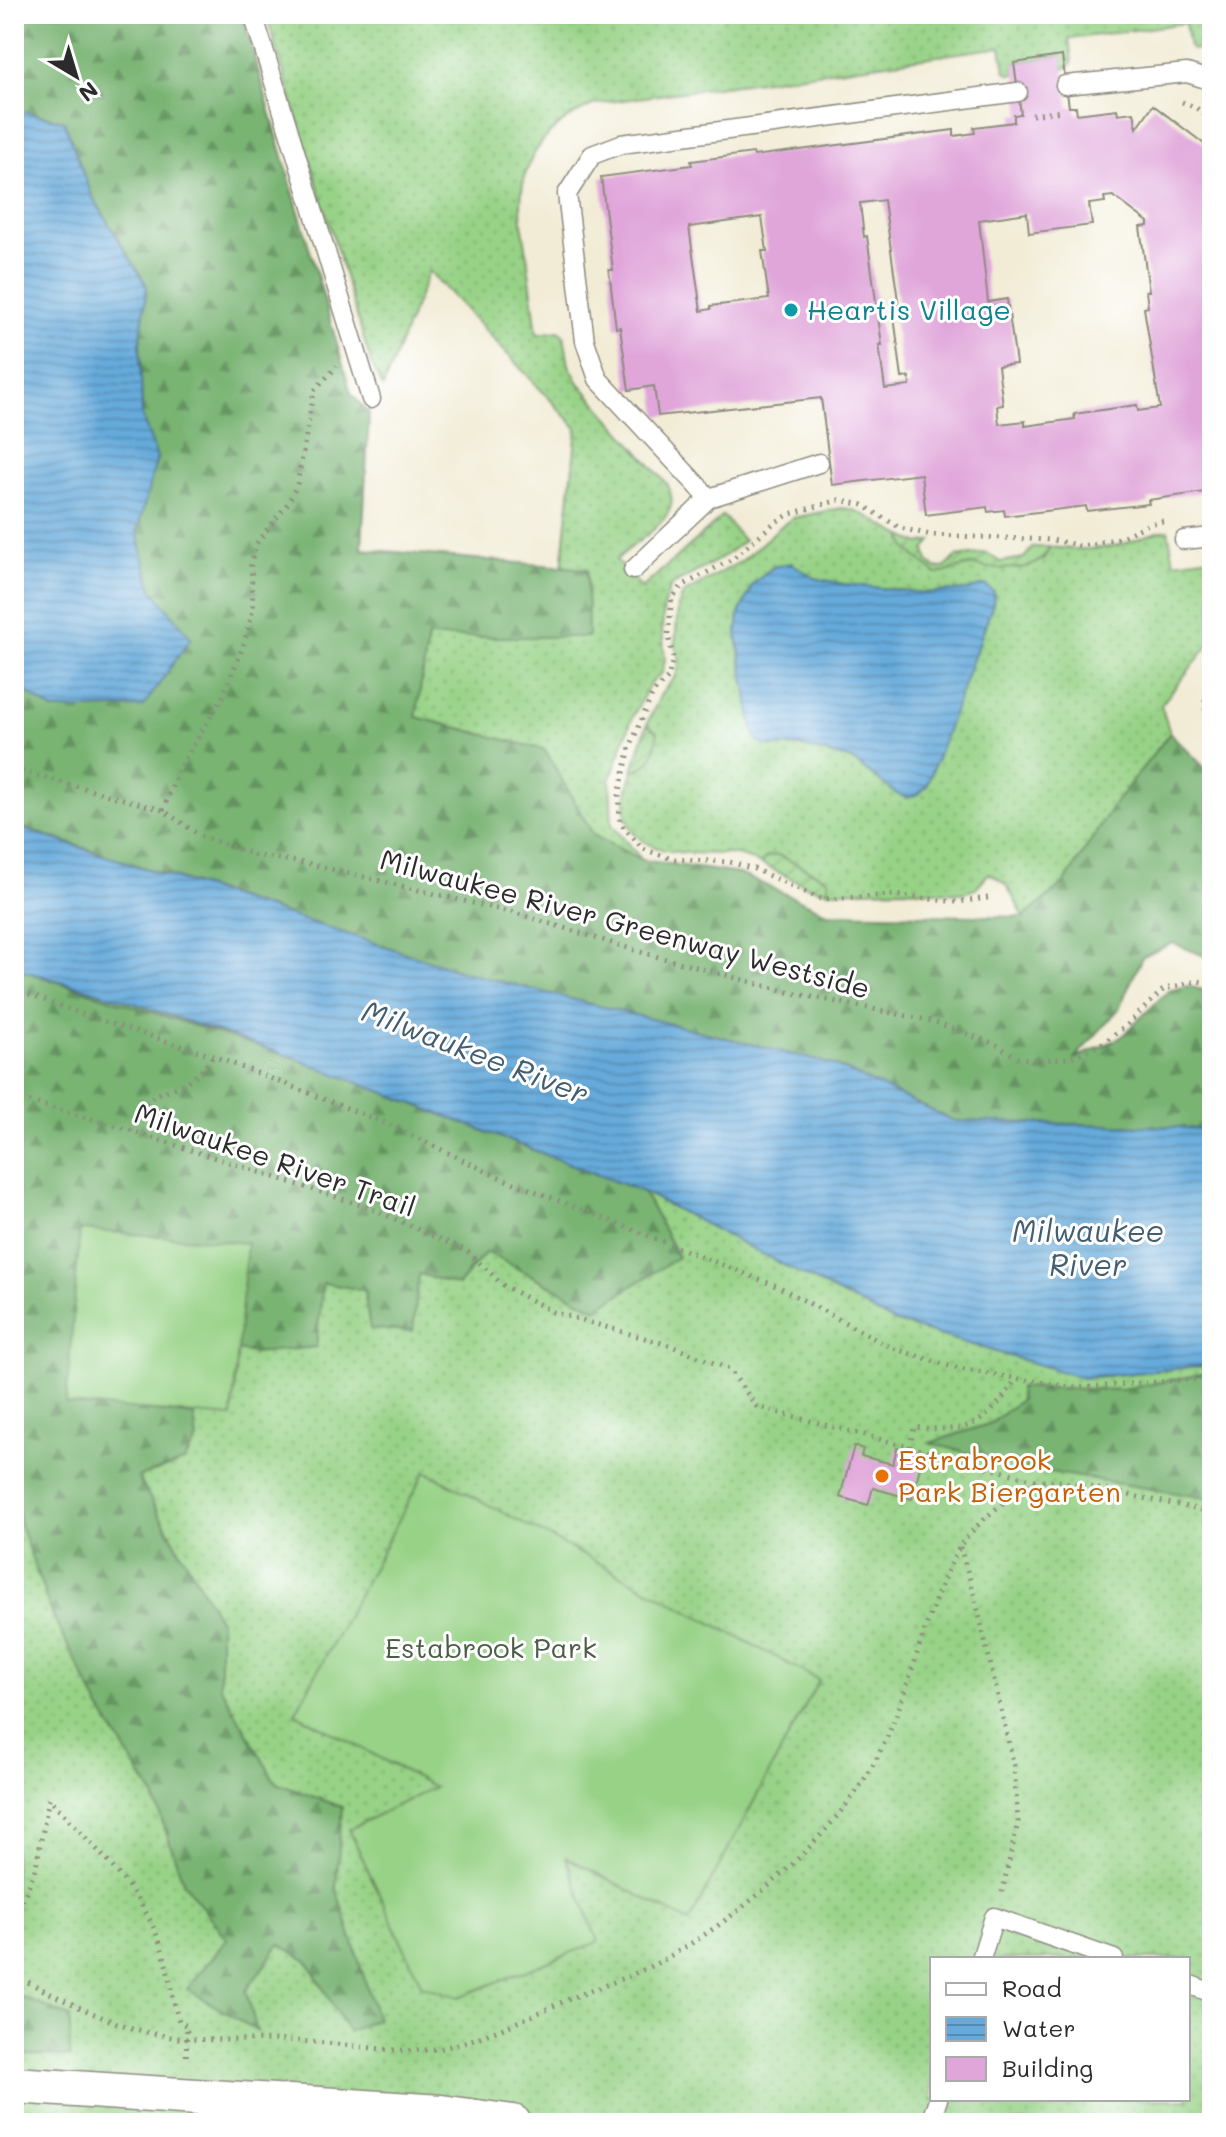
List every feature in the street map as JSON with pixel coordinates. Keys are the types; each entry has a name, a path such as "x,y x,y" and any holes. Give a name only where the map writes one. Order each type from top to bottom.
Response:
{"street":[{"path":"14,2085 441,2113 513,2123"}],"lane":[{"path":"253,14 371,399"},
{"path":"1065,85 1187,73 1212,81"},
{"path":"709,498 598,379 585,341 567,194 592,155 621,144 1018,92"},
{"path":"633,570 709,498 819,463"},
{"path":"1184,540 1212,537"},
{"path":"982,1957 994,1917 1108,1957"},
{"path":"1190,1985 1212,1993"},
{"path":"930,2123 937,2101"}],"path":[{"path":"1175,99 1195,107 1212,120"},
{"path":"1029,115 1076,109"},
{"path":"163,810 178,771 223,696 243,646 253,611 251,565 256,544 288,503 297,485 314,391 355,350"},
{"path":"988,898 957,902 894,895 821,899 742,865 672,859 643,849 620,823 619,795 630,747 653,693 668,678 673,658 668,634 672,598 682,586 732,559 774,523 790,514 839,500 863,505 900,528 931,535 1052,540 1082,546 1119,538 1149,524 1170,519"},
{"path":"1212,669 1204,705 1212,734"},
{"name":"Milwaukee River Greenway Westside","path":"14,769 163,810 199,835 254,855 310,864 506,911 788,992 932,1021 997,1045 1018,1058 1069,1058 1100,1045 1126,1026 1164,989 1198,981 1212,984"},
{"path":"14,989 213,1056 388,1124 494,1175 781,1288 892,1348 959,1369 1076,1388 1212,1378"},
{"path":"131,1131 146,1101 192,1078 213,1056"},
{"name":"Milwaukee River Trail","path":"14,1097 370,1208 467,1251 504,1286 553,1312 669,1345 729,1369 757,1407 1040,1481 1060,1481 1117,1491 1212,1512"},
{"path":"910,1447 914,1427 934,1429 983,1421 999,1406 1016,1379"},
{"path":"14,1975 100,2016 187,2039 257,2038 406,2050 439,2048 478,2038 663,1960 717,1927 771,1883 802,1853 865,1778 885,1743 959,1546 976,1525 1040,1481"},
{"path":"959,1546 974,1593 1014,1766 1018,1822 1010,1867 994,1917"},
{"path":"14,1923 36,1867 49,1798 142,1903 158,1937 170,1974 173,2005 179,2021 187,2026 187,2039"}],"green space":[{"path":"14,14 242,14 351,393 369,413 362,549 587,569 588,637 428,637 416,717 545,750 594,836 642,860 740,874 829,913 1024,917 1063,885 1112,807 1170,733 1212,775 1212,959 1173,943 1142,957 1119,1009 1074,1059 1120,1038 1168,991 1187,986 1212,992 1212,1131 1179,1127 954,1121 834,1065 467,973 14,825 14,684 53,710 191,638 152,589 137,531 157,458 142,417 140,342 147,286 92,196 64,121 14,109"},
{"path":"266,14 1212,14 1212,47 1192,50 1185,23 1069,39 1072,62 1069,67 1063,68 1061,56 1015,63 1016,74 1009,74 1005,70 1001,47 595,104 565,121 542,143 526,171 521,206 537,334 559,331 564,335 569,365 579,383 668,485 671,495 665,517 616,560 642,588 723,516 744,541 720,559 671,586 664,604 662,629 665,660 662,673 650,684 633,716 610,781 612,825 642,860 594,837 545,750 415,717 428,636 587,570 562,568 577,428 429,271 383,387 372,366"},
{"path":"842,508 859,512 903,536 903,542 936,574 967,566 986,568 1043,560 1050,547 1107,547 1168,530 1174,562 1212,557 1212,641 1161,705 1170,733 1112,807 1063,885 1024,917 1006,884 989,873 975,889 963,893 904,889 827,891 829,882 826,878 778,855 767,857 761,864 735,855 669,851 643,841 633,832 626,813 628,788 633,770 640,769 657,732 647,724 661,694 676,676 680,661 675,645 678,607 683,594 743,560 793,518","holes":["791,564 814,578 924,593 967,590 985,585 908,798 852,760 799,746 753,729 737,636 739,614 753,584 773,567"]},
{"path":"903,536 920,544 932,541 925,550 928,562 937,569 946,567 956,557 987,553 1000,562 1024,558 1033,547 1050,547 1039,561 1025,567 972,565 936,574 906,548"},
{"path":"647,724 657,732 656,745 649,762 633,770"},
{"path":"778,855 826,878 829,882 827,891 807,886 761,864 767,857"},
{"name":"Estabrook Park","path":"14,968 122,999 292,1057 643,1192 892,1321 1083,1378 1212,1365 1212,2123 14,2123"},
{"path":"14,968 292,1057 643,1192 678,1257 596,1309 486,1252 458,1285 419,1274 413,1331 370,1329 364,1290 323,1283 316,1347 253,1353 237,1350 246,1243 66,1400 194,1416 197,1439 184,1462 138,1477 220,1621 220,1686 276,1783 342,1807 336,1888 377,2019 348,2032 308,1962 280,1944 246,1991 257,2031 187,1989 227,1939 184,1884 154,1797 99,1707 52,1614 20,1525 14,1493"},
{"path":"80,1230 247,1243 232,1417 66,1404"},
{"path":"1212,1372 1212,1499 1014,1466 930,1443 991,1423 1020,1400 1019,1387 1121,1390"},
{"path":"425,1471 819,1680 689,1922 566,1857 598,1942 459,1997 422,1986 349,1829 435,1787 295,1713"},
{"path":"14,1994 70,2017 70,2057 14,2054"}],"water":[{"path":"14,109 64,121 92,196 147,286 140,342 142,416 157,458 137,532 152,589 191,638 143,707 53,710 14,684"},
{"path":"791,563 815,578 843,584 924,593 967,590 985,585 994,592 993,604 927,786 919,794 908,798 897,794 852,760 800,746 773,747 759,743 753,729 737,636 739,614 753,584 773,567"},
{"name":"Milwaukee River","path":"14,826 467,973 834,1065 954,1121 1179,1127 1212,1131 1212,1365 1083,1378 892,1321 643,1192 292,1057 122,999 14,968"}],"building":[{"name":"Heartis Village","path":"1062,56 1069,107 1076,107 1077,114 1117,109 1118,114 1134,112 1137,128 1153,105 1212,150 1212,171 1206,179 1212,178 1212,491 1148,500 1149,504 1087,511 1086,506 1005,516 1004,510 988,512 987,507 926,515 921,474 832,485 821,398 658,416 654,386 629,390 620,327 616,328 609,270 613,270 601,177 753,153 754,156 954,130 954,136 975,133 974,127 1014,122 1014,115 1021,114 1014,63","holes":["1113,196 1148,222 1148,226 1140,227 1149,291 1146,291 1148,307 1144,308 1160,408 1138,411 1137,405 1074,414 1075,419 1025,426 1025,421 999,424 997,406 1003,405 998,366 1016,364 1007,299 988,302 979,220 1027,213 1029,233 1092,225 1089,204 1105,202 1104,197","884,200 900,315 894,316 902,378 909,377 910,386 885,389 879,345 882,345 860,203","762,217 767,251 762,251 769,299 711,306 711,309 701,311 689,227"]},
{"name":"Estrabrook Park Biergarten","path":"854,1446 863,1449 861,1456 893,1464 897,1448 923,1455 912,1499 873,1488 868,1505 840,1497"}],"place":[{"name":"Heartis Village","path":"791,310"},
{"name":"Estrabrook Park Biergarten","path":"882,1476"}]}
